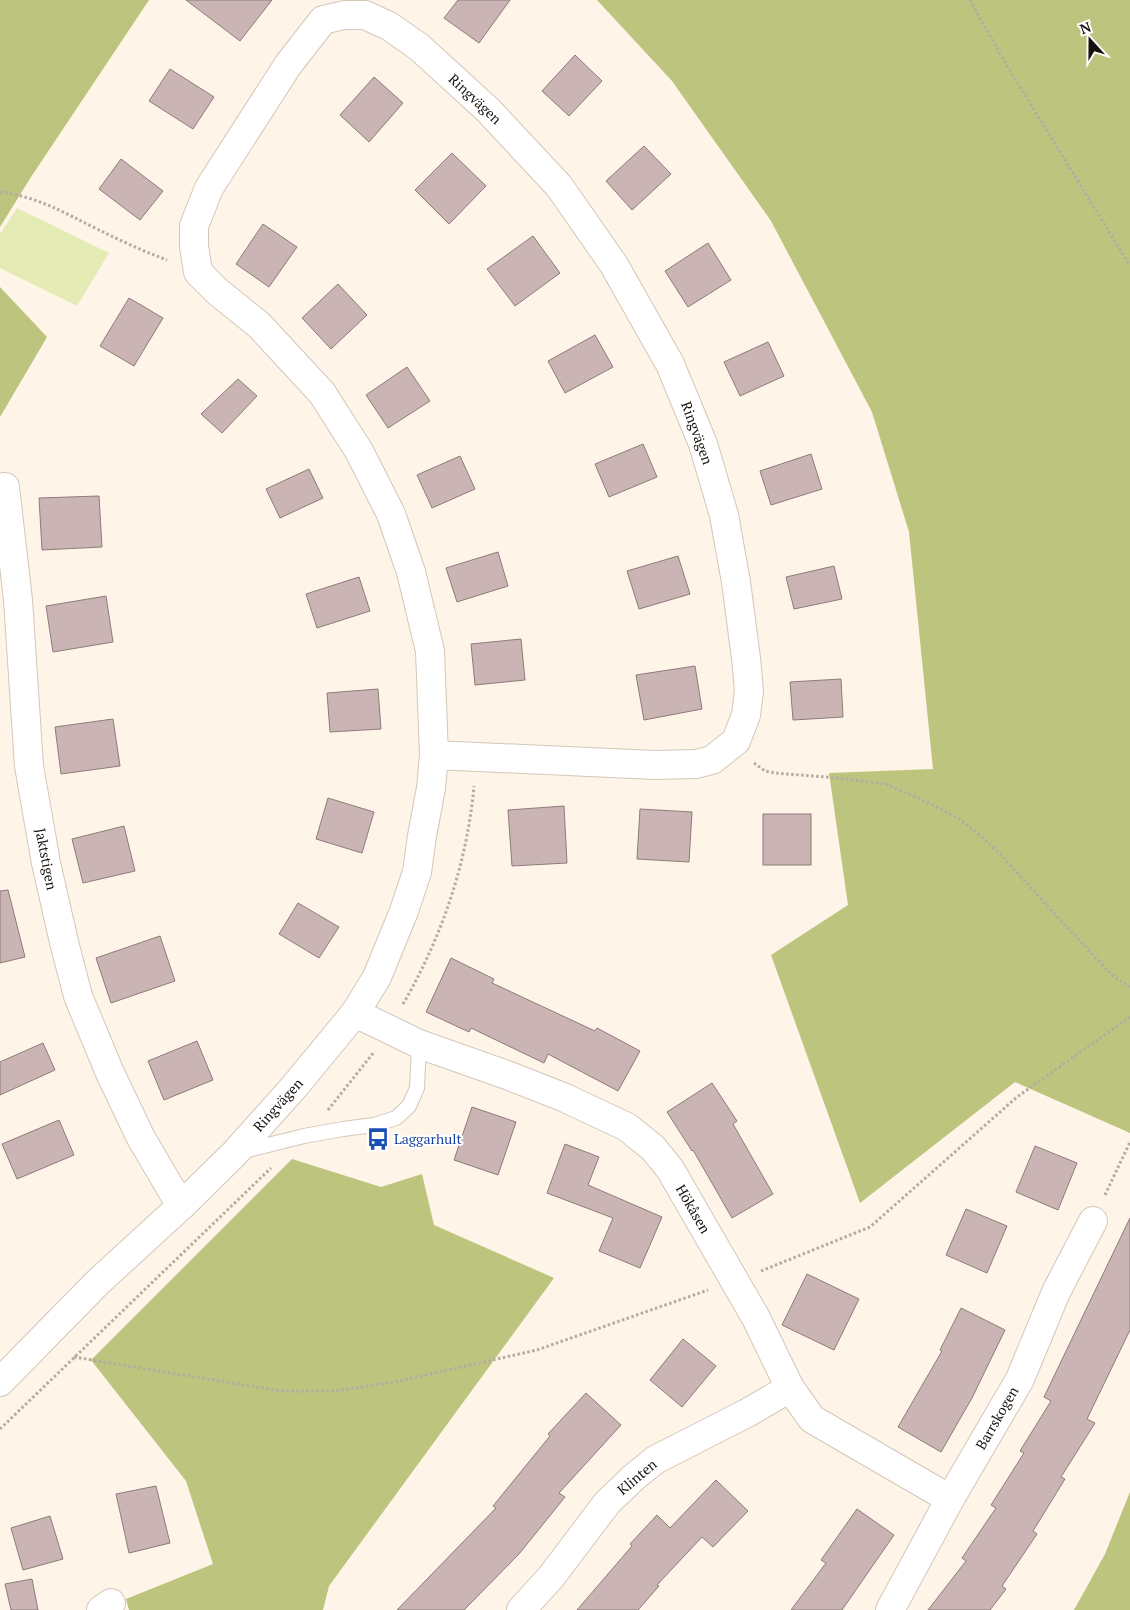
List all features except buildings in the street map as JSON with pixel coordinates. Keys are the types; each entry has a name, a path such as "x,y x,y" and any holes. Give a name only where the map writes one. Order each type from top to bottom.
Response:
{"street":[{"name":"Ringvägen","path":"0,1382 98,1282 181,1206 234,1154 294,1088 355,1013 377,977 404,911 417,872 431,788 434,755 430,651 411,572 392,514 359,451 322,393 259,325 218,292 198,272 194,246 194,226 209,188 288,65 323,20 344,15 365,15 389,26 419,47 488,110 559,186 614,265 670,364 703,444 724,515 736,582 749,691 746,715 736,741"},
{"name":"Jaktstigen","path":"5,487 18,600 29,766 46,863 64,942 78,996 110,1073 142,1138 181,1206"},
{"path":"434,755 655,765 696,764 712,760 736,741"},
{"name":"Hökåsen","path":"355,1013 419,1044 506,1074 627,1126 653,1148 670,1169 756,1318 790,1388 812,1419 950,1499"},
{"name":"Barrskogen","path":"890,1610 950,1499 1020,1379 1056,1292 1093,1221"},
{"name":"Klinten","path":"521,1610 551,1577 607,1502 633,1478 655,1460 747,1413 790,1388"}],"lane":[{"path":"234,1154 343,1128 374,1126 396,1118 410,1106 418,1088 419,1044"}],"path":[{"path":"970,0 1006,64 1130,266"},
{"path":"0,192 19,194 41,201 157,256 198,272"},
{"path":"736,741 755,765 765,771 885,784 929,802 961,820 1001,855 1114,977 1130,987"},
{"path":"74,1357 281,1391 336,1392 399,1381 536,1350 735,1281 870,1227 1017,1097 1130,1017"},
{"path":"1093,1221 1130,1142"}],"green space":[{"path":"0,0 149,0 31,177 0,227"},
{"path":"597,0 1130,0 1130,1133 1015,1082 860,1203 771,955 848,905 829,773 933,769 909,532 872,412 771,221 672,81"},
{"path":"17,208 109,253 77,306 0,268 0,234"},
{"path":"0,287 47,337 0,417"},
{"path":"292,1159 381,1187 422,1174 434,1225 554,1278 329,1586 323,1610 129,1610 126,1599 213,1564 186,1481 91,1360"},
{"path":"1130,1492 1130,1610 1074,1610 1105,1554"}],"place":[{"name":"Laggarhult","path":"378,1139"}]}
